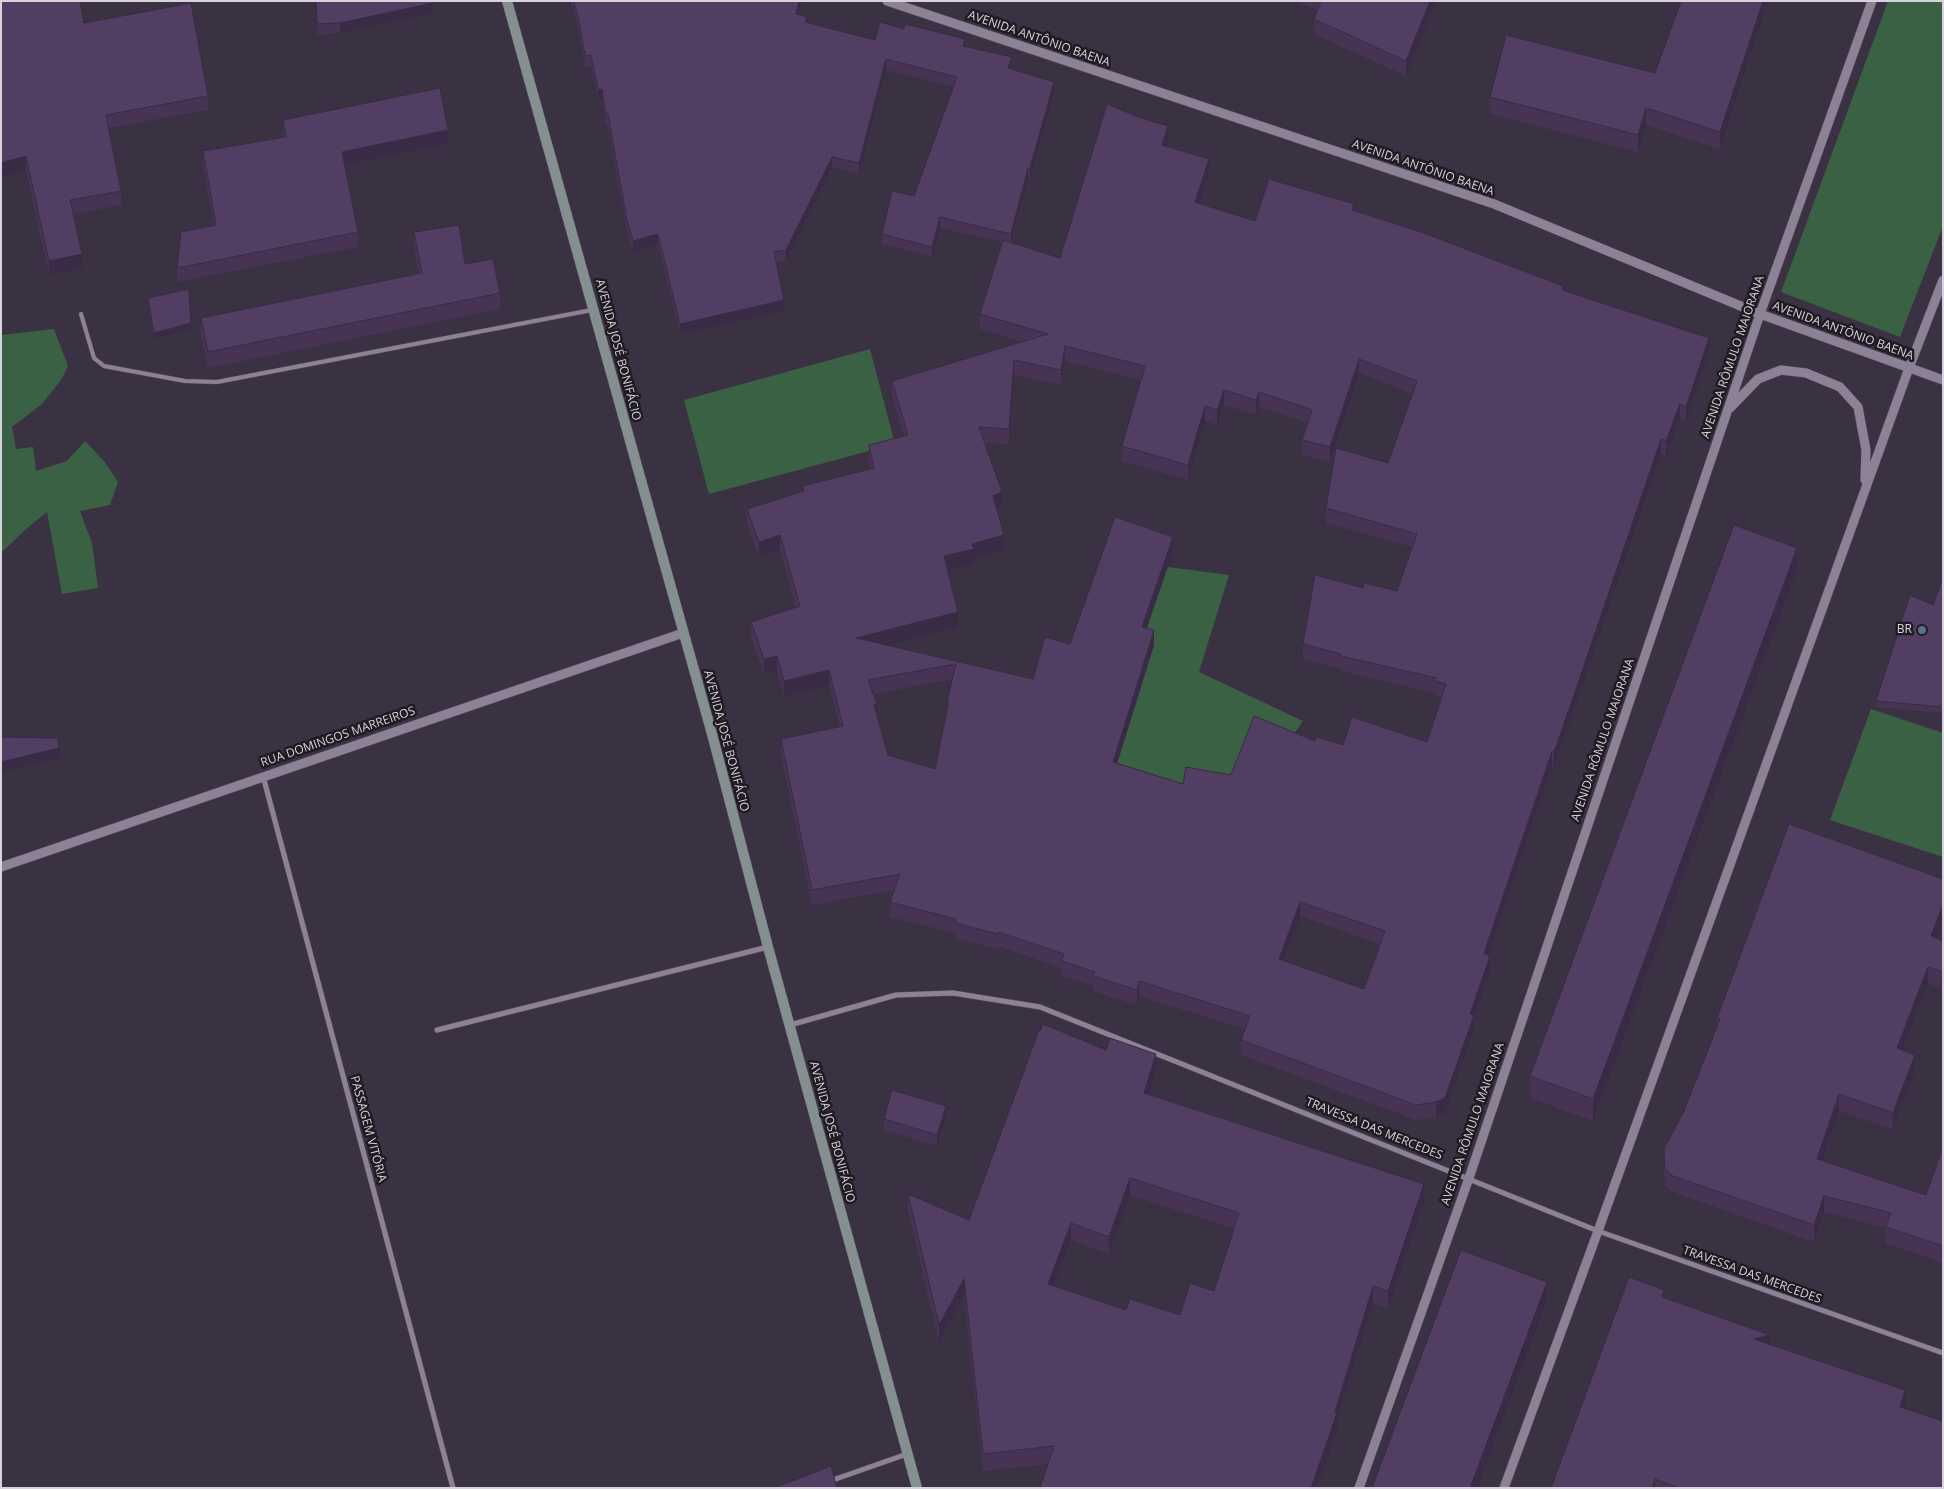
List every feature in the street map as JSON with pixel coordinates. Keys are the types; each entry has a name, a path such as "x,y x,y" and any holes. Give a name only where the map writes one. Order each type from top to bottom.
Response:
{"main road":[{"name":"AVENIDA JOSÉ BONIFÁCIO","path":"507,1 712,734 789,1026 917,1488"}],"street":[{"name":"AVENIDA ANTÔNIO BAENA","path":"887,1 1494,204 1760,314 1943,380"},
{"name":"AVENIDA RÔMULO MAIORANA","path":"1359,1488 1469,1178 1760,314 1872,1"},
{"path":"1504,1488 1864,490 1943,280"},
{"path":"1727,412 1758,379 1781,370 1806,373 1840,387 1858,407 1866,450 1864,490"},
{"name":"RUA DOMINGOS MARREIROS","path":"1,867 683,633"},
{"name":"PASSAGEM VITÓRIA","path":"263,776 453,1488"},
{"path":"437,1030 768,947"},
{"name":"TRAVESSA DAS MERCEDES","path":"789,1026 896,995 953,993 1040,1007 1598,1231 1943,1353"},
{"path":"821,1485 908,1454"}],"lane":[{"path":"81,314 94,358 104,366 186,381 217,382 594,310"}],"green space":[{"path":"1888,1 1943,1 1943,226 1900,337 1781,292"},
{"path":"54,329 68,366 61,380 42,404 12,427 16,449 33,447 36,471 67,461 85,441 104,461 118,482 110,505 80,511 92,543 98,588 62,594 47,512 1,553 1,335"},
{"path":"870,349 895,444 709,494 684,400"},
{"path":"1160,566 1229,575 1199,672 1303,721 1217,843 1079,776"},
{"path":"1871,709 1943,733 1943,857 1830,820"}],"building":[{"path":"1,1 80,1 84,23 191,3 208,96 106,115 121,191 70,200 82,254 49,261 26,156 1,163"},
{"path":"316,1 433,1 433,3 340,23 317,24"},
{"path":"573,1 799,1 796,14 807,17 805,22 875,40 880,22 904,29 905,24 965,39 963,46 1012,57 1008,68 1054,82 1030,168 1028,168 1011,234 940,217 932,247 882,234 892,191 914,196 957,77 886,59 859,163 832,157 786,250 774,252 784,300 680,324 658,234 633,241 627,221 602,89 598,90 591,55 585,56 578,16"},
{"path":"1321,1 1430,1 1406,61 1314,19"},
{"path":"1681,1 1763,1 1720,132 1646,108 1638,135 1490,97 1506,35 1655,73"},
{"path":"440,88 448,130 342,152 358,232 177,268 181,232 216,225 203,151 286,137 283,120"},
{"path":"1107,104 1138,117 1168,126 1162,145 1209,159 1195,202 1255,221 1269,179 1354,204 1352,210 1421,232 1563,286 1562,290 1709,338 1686,407 1680,404 1666,441 1661,439 1574,695 1554,752 1552,751 1484,953 1490,956 1470,1014 1474,1015 1445,1098 1436,1102 1416,1105 1241,1040 1250,1016 1139,981 1137,990 1093,976 1095,972 1061,961 1064,954 998,932 998,934 955,923 956,919 890,902 900,874 812,890 781,739 843,726 829,670 784,681 777,656 764,659 751,622 800,606 780,535 759,542 747,509 804,491 803,486 874,468 869,445 908,435 892,381 1048,334 980,314 1003,240 1060,258","holes":["1065,346 1145,366 1122,446 1188,465 1205,406 1217,410 1224,390 1256,400 1259,392 1312,410 1302,440 1330,447 1359,359 1417,381 1388,463 1336,448 1326,508 1417,534 1397,591 1364,583 1363,588 1315,575 1303,644 1341,654 1341,656 1436,678 1435,681 1446,684 1427,742 1352,717 1343,745 1317,737 1315,741 1254,716 1231,775 1186,767 1183,784 1113,762 1154,630 1142,627 1173,537 1115,517 1070,644 1045,637 1033,679 856,638 958,612 944,556 974,549 972,544 1004,535 993,496 1002,492 979,427 1009,429 1014,360 1061,370","956,664 947,701 949,701 935,769 888,755 874,705 877,704 868,680","1300,902 1385,931 1364,989 1279,959"]},
{"path":"459,225 465,264 493,259 500,293 208,352 201,318 422,273 414,232"},
{"path":"189,289 191,323 154,333 148,298"},
{"path":"1734,525 1797,548 1593,1099 1530,1076"},
{"path":"1943,577 1943,707 1876,701 1910,595 1933,605"},
{"path":"1,737 58,738 59,748 1,762"},
{"path":"1789,824 1943,879 1943,905 1931,936 1943,941 1943,972 1928,967 1897,1048 1915,1055 1893,1113 1839,1094 1817,1159 1926,1195 1943,1147 1943,1246 1886,1227 1891,1213 1824,1196 1814,1225 1673,1176 1665,1169 1664,1149 1684,1111 1720,1019 1717,1018"},
{"path":"1043,1024 1106,1050 1110,1038 1156,1054 1144,1093 1424,1184 1388,1291 1373,1286 1335,1412 1337,1413 1311,1488 1040,1488 1054,1446 983,1454 964,1279 939,1325 908,1194 969,1220","holes":["1130,1178 1239,1213 1214,1291 1190,1283 1180,1315 1130,1299 1126,1310 1048,1284 1071,1223 1109,1237"]},
{"path":"892,1090 946,1106 937,1135 884,1119"},
{"path":"1461,1250 1547,1282 1470,1488 1372,1488"},
{"path":"1629,1277 1664,1290 1662,1297 1770,1335 1754,1339 1905,1390 1900,1407 1943,1421 1943,1488 1679,1488 1655,1479 1652,1488 1551,1488"},
{"path":"831,1466 837,1488 774,1488"}],"place":[{"name":"BR","path":"1922,630"}]}
